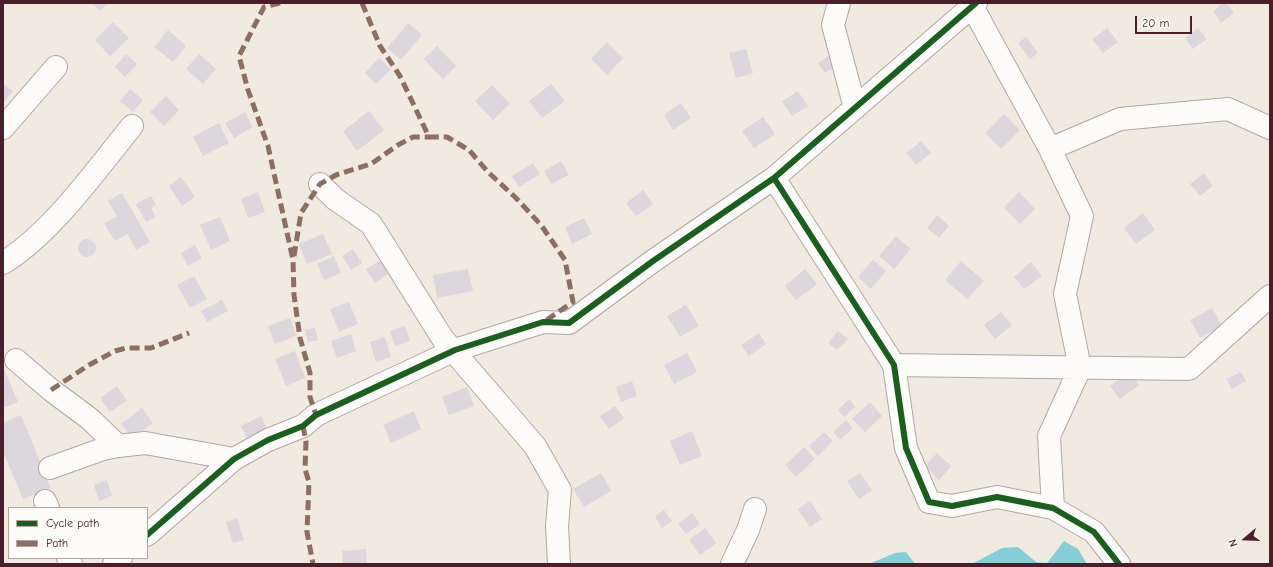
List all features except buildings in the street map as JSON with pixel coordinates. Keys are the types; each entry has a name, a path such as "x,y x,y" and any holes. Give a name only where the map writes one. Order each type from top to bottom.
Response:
{"street":[{"path":"839,3 832,25 854,108"},
{"path":"148,534 234,459 268,440 303,426 316,415 455,350 543,322 569,323 653,261 774,178 974,4 1050,149 1082,216 1065,294 1080,368 1049,436 1053,508"},
{"path":"3,128 56,67"},
{"path":"1050,149 1120,119 1228,109 1270,128"},
{"path":"3,263 12,258 52,223 132,126"},
{"path":"774,178 894,365 906,448 929,502 952,506 997,497 1053,508 1094,532 1119,564"},
{"path":"320,184 335,199 371,224 443,339 455,350 536,446 560,490 557,526 559,564"},
{"path":"894,365 1189,369 1270,296"},
{"path":"16,360 51,390 90,419 118,446"},
{"path":"50,468 104,449 145,443 234,459"},
{"path":"732,564 748,530 754,509"}],"water":[{"path":"1064,541 1078,549 1087,564 972,564 1002,548 1018,547 1036,562 1047,563"},
{"path":"906,552 915,564 869,564 895,553"}],"marked path":[{"path":"280,3 264,7 239,56 248,90 268,146 293,260 294,295 300,338 310,373 310,397 316,415"},
{"path":"362,3 380,46 400,76 429,137 447,137 469,150 488,172 516,198 541,225 565,260 573,302 545,321"},
{"path":"294,256 301,213 320,184 336,175 371,164 398,145 413,137 429,137"},
{"path":"51,390 89,365 115,351 126,348 151,348 189,333"},
{"path":"303,426 306,441 305,469 309,482 307,532 313,564"}],"cycle path":[{"path":"148,534 234,459 268,440 303,426 316,415 455,350 543,322 569,323 653,261 774,178 976,3"},
{"path":"774,178 894,365 906,448 929,502 952,506 997,497 1053,508 1094,532 1119,564"}]}
